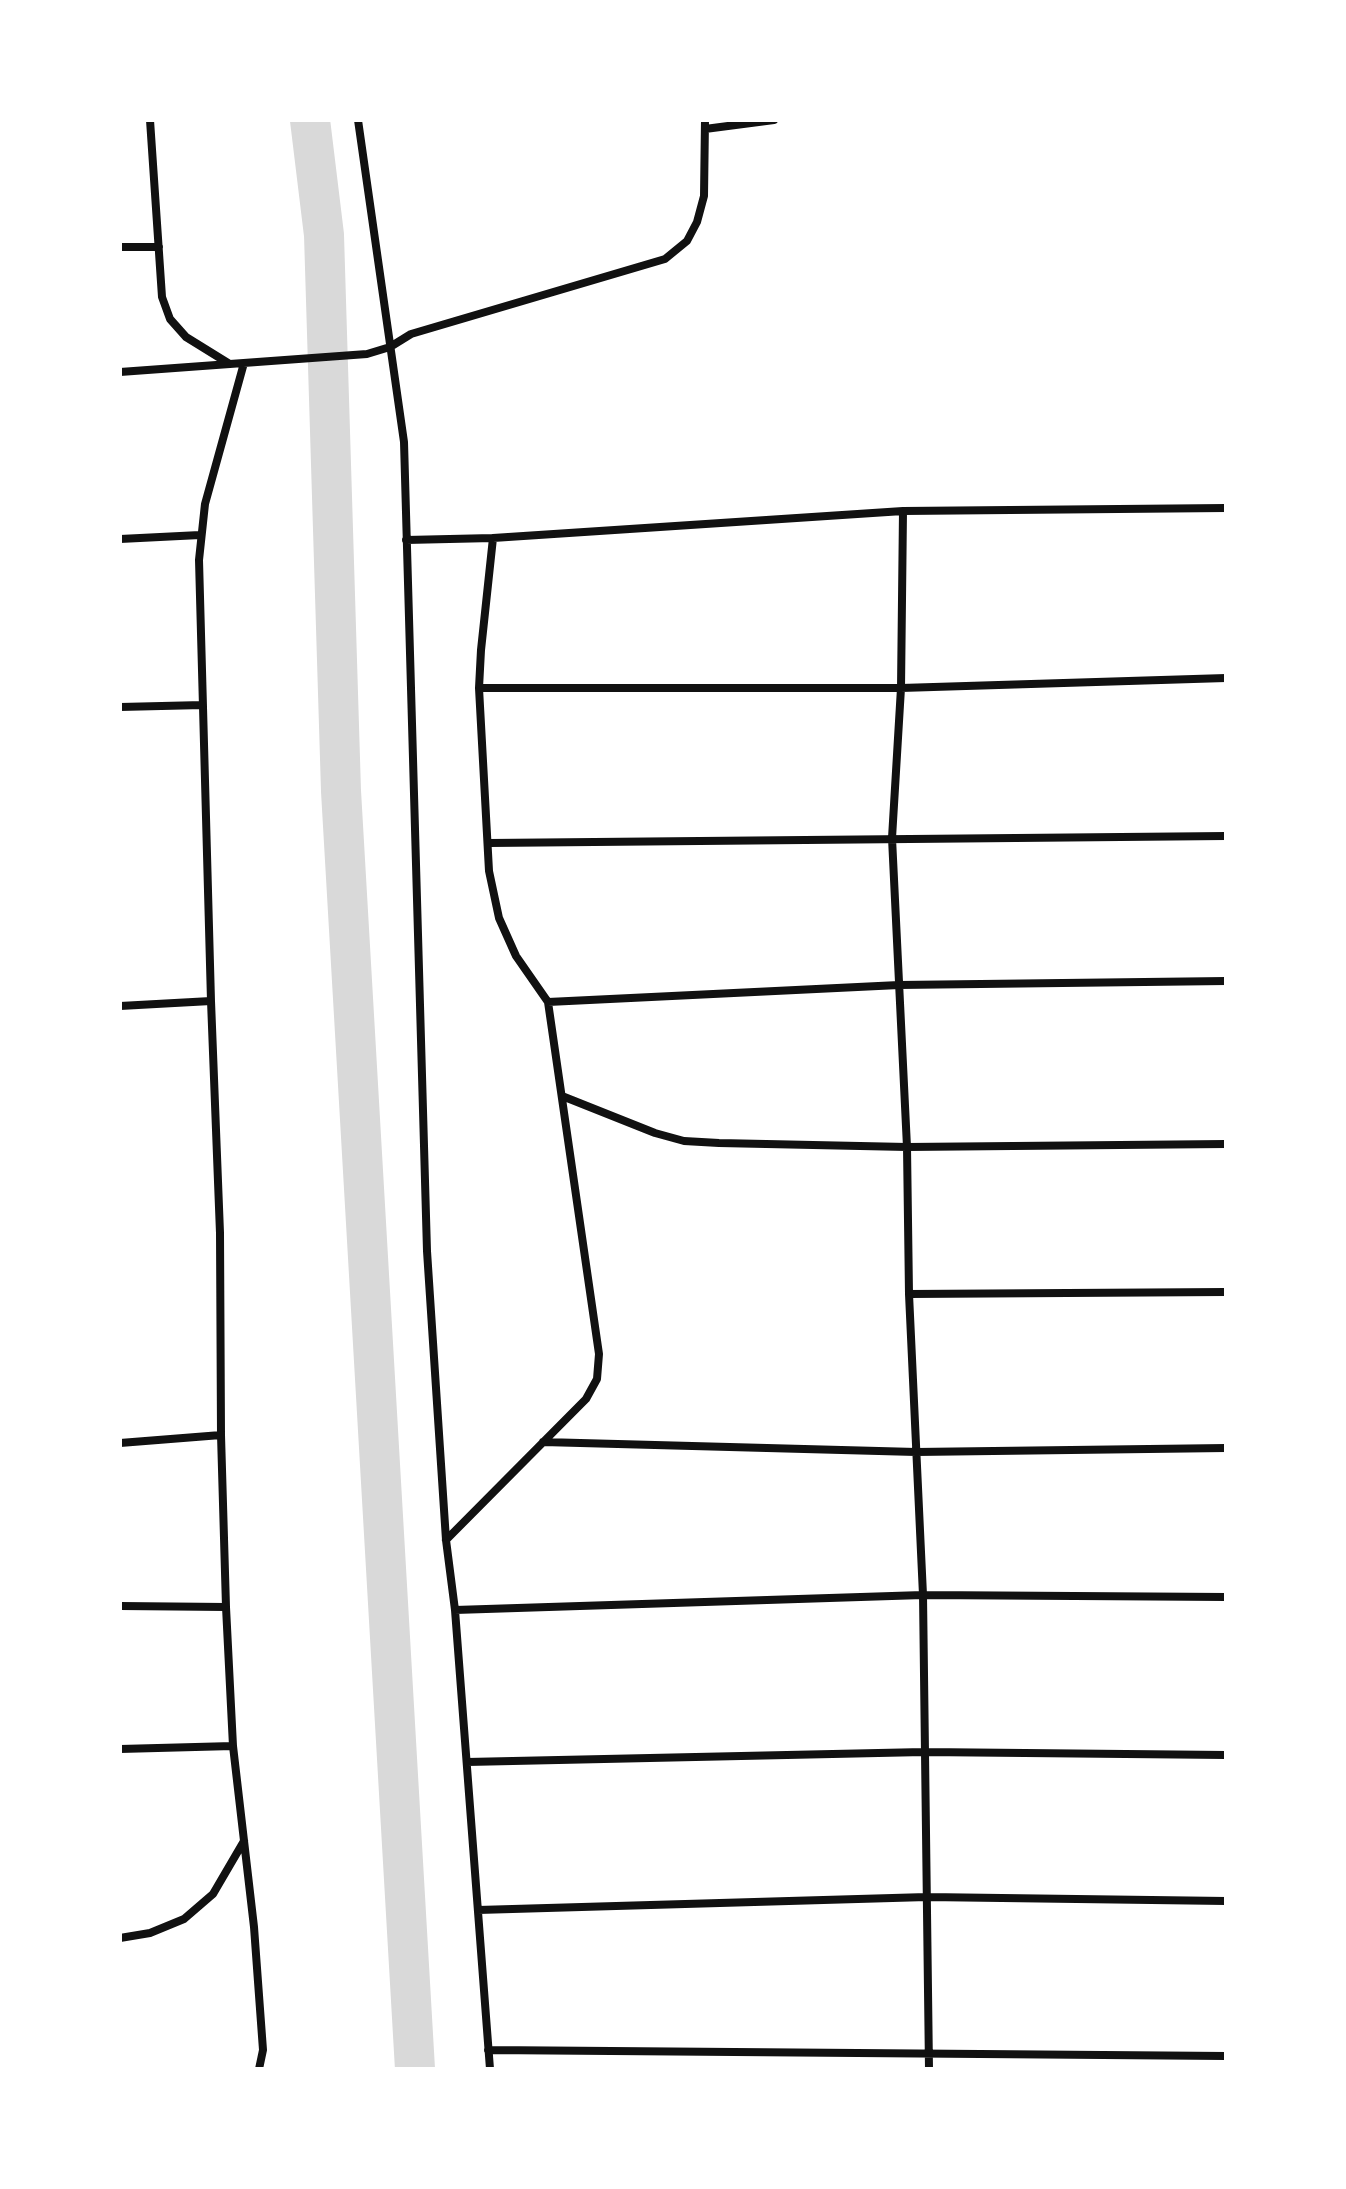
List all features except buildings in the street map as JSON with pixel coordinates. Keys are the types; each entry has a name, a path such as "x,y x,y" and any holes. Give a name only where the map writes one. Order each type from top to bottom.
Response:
{"street":[{"path":"150,120 162,297 170,319 186,337 229,364"},
{"path":"358,120 404,442 427,1251 446,1540 455,1610 490,2069"},
{"path":"120,372 352,356 390,347 411,334 665,259 687,241 697,222 704,196 705,124 774,120"},
{"path":"120,247 159,247"},
{"path":"244,363 205,504 200,535 220,1233 226,1607 233,1746 263,2050 259,2069"},
{"path":"406,540 493,538 903,511 1226,508"},
{"path":"903,511 901,688 892,838 923,1595 929,2069"},
{"path":"120,539 200,535"},
{"path":"446,1540 586,1399 597,1379 599,1354 548,1002 516,956 499,918 489,871 479,688 493,538"},
{"path":"479,688 901,688 1226,678"},
{"path":"120,707 203,705"},
{"path":"489,843 1226,836"},
{"path":"548,1002 899,985 1226,981"},
{"path":"120,1006 211,1001"},
{"path":"562,1096 655,1133 684,1141 907,1147 1226,1144"},
{"path":"909,1294 1226,1292"},
{"path":"120,1443 221,1435"},
{"path":"543,1442 916,1452 1226,1448"},
{"path":"455,1610 923,1595 1226,1597"},
{"path":"120,1606 226,1607"},
{"path":"120,1749 233,1746"},
{"path":"467,1762 924,1752 1226,1755"},
{"path":"120,1938 150,1933 184,1919 213,1894 244,1840"},
{"path":"478,1910 927,1897 1226,1901"},
{"path":"488,2050 1226,2056"}],"waterway":[{"path":"310,120 324,235 341,791 415,2069"}]}
